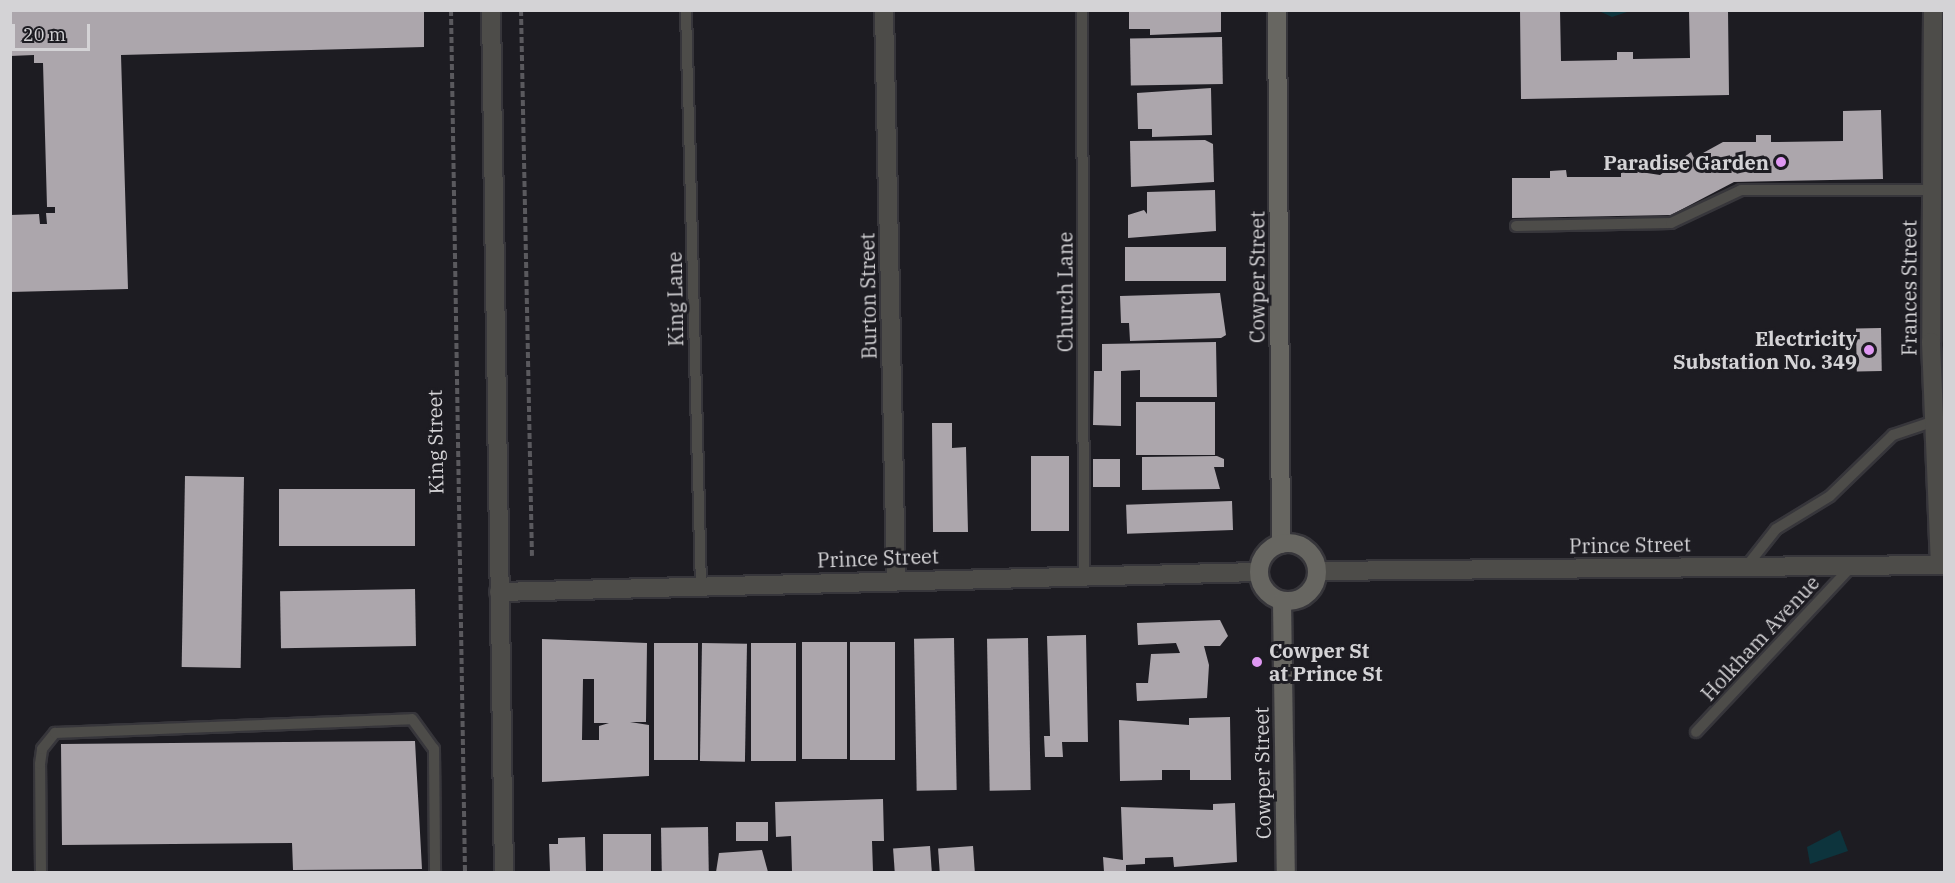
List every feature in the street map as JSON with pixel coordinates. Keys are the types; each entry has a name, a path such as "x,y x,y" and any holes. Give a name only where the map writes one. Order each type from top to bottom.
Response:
{"main road":[{"name":"Cowper Street","path":"1277,10 1281,544"},
{"path":"1281,544 1301,546 1317,571 1306,595 1282,601 1263,587 1258,572 1265,554 1281,544"},
{"name":"Cowper Street","path":"1282,601 1286,873"}],"street":[{"path":"490,10 504,873"},
{"name":"Burton Street","path":"884,10 897,580"},
{"name":"Frances Street","path":"1933,10 1932,189 1935,421 1942,565"},
{"name":"Prince Street","path":"1317,571 1850,568 1942,565"},
{"name":"Prince Street","path":"499,592 1084,574 1258,572"}],"lane":[{"name":"King Lane","path":"686,10 701,586"},
{"name":"Church Lane","path":"1082,10 1084,574"},
{"path":"1516,226 1671,224 1741,190 1932,189"},
{"path":"1746,567 1776,529 1830,496 1893,435 1935,421"},
{"name":"Holkham Avenue","path":"1696,732 1850,568"},
{"path":"41,873 40,764 42,749 55,733 412,719 434,749 435,873"}],"path":[{"name":"King Street","path":"451,10 465,873"},
{"path":"521,10 532,556"}],"water":[{"path":"1599,11 1630,11 1612,17"},
{"path":"1840,830 1848,851 1810,864 1807,847"}],"building":[{"path":"10,10 424,10 424,47 121,55 128,289 10,292 10,215 39,214 40,224 47,224 46,213 55,213 55,207 47,207 43,63 34,63 34,55 10,56"},
{"path":"1129,10 1221,10 1221,32 1150,35 1150,29 1129,29"},
{"name":"Paradise Garden","path":"1520,10 1560,10 1561,61 1617,60 1617,52 1633,52 1633,59 1690,58 1689,10 1728,10 1729,95 1521,99"},
{"path":"1222,37 1223,84 1131,86 1130,39"},
{"path":"1211,88 1212,135 1152,137 1152,129 1138,129 1137,93"},
{"name":"Paradise Garden","path":"1881,110 1883,179 1734,182 1671,215 1512,218 1512,178 1550,178 1550,171 1566,170 1567,177 1621,177 1621,169 1660,175 1691,152 1694,158 1723,142 1756,142 1756,135 1771,135 1771,142 1843,141 1843,111"},
{"path":"1205,140 1213,144 1214,182 1131,187 1130,141"},
{"path":"1215,190 1216,231 1128,238 1128,215 1144,210 1147,214 1147,192"},
{"path":"1125,247 1226,247 1226,281 1125,281"},
{"path":"1220,293 1226,335 1221,338 1130,341 1129,323 1121,323 1120,296"},
{"name":"Electricity Substation No. 349","path":"1856,328 1881,328 1882,371 1857,371"},
{"path":"1216,342 1217,397 1140,397 1140,370 1121,371 1121,426 1093,425 1094,371 1102,371 1102,344"},
{"path":"1136,402 1215,402 1215,455 1136,455"},
{"path":"932,423 952,423 952,448 966,447 968,532 933,532"},
{"path":"1031,456 1069,456 1069,531 1031,531"},
{"path":"1217,456 1224,459 1224,467 1214,467 1220,489 1142,490 1142,457"},
{"path":"1093,459 1120,459 1120,487 1093,487"},
{"path":"185,476 244,477 241,668 182,667"},
{"path":"279,489 415,489 415,546 279,546"},
{"path":"1232,501 1233,530 1127,534 1126,505"},
{"path":"415,589 416,646 281,648 280,591"},
{"path":"1220,620 1228,636 1220,646 1204,646 1209,665 1207,698 1137,701 1136,683 1148,683 1151,654 1180,653 1176,643 1138,645 1137,623"},
{"path":"1086,635 1088,742 1062,742 1063,757 1045,757 1044,736 1050,736 1047,636"},
{"path":"954,638 957,790 917,791 914,639"},
{"path":"1028,638 1031,790 990,791 987,639"},
{"path":"542,639 647,643 646,722 630,722 649,725 649,776 542,782","holes":["583,679 594,679 594,723 609,723 599,726 599,740 582,740"]},
{"path":"802,642 847,642 847,759 802,759"},
{"path":"850,642 895,642 895,760 850,760"},
{"path":"654,643 698,643 698,760 654,760"},
{"path":"702,643 747,644 745,762 700,761"},
{"path":"751,643 796,643 796,761 751,761"},
{"path":"1230,717 1231,780 1190,780 1190,770 1162,770 1162,780 1120,781 1119,720 1189,725 1189,718"},
{"path":"415,741 422,869 293,870 292,843 62,845 61,744"},
{"path":"883,799 884,841 872,841 873,872 792,872 791,836 776,837 775,802"},
{"path":"1235,803 1237,862 1174,867 1173,857 1145,858 1145,864 1126,865 1126,872 1104,872 1103,857 1123,860 1121,807 1213,810 1213,804"},
{"path":"736,822 768,822 768,841 736,841"},
{"path":"708,827 709,872 662,872 661,828"},
{"path":"603,834 651,834 651,872 603,872"},
{"path":"585,837 586,872 550,872 549,844 558,844 558,838"},
{"path":"930,846 932,872 895,872 893,849"},
{"path":"973,846 975,872 940,872 938,848"},
{"path":"762,850 768,872 716,872 719,853"}],"place":[{"name":"Paradise Garden","path":"1781,162"},
{"name":"Electricity Substation No. 349","path":"1869,350"},
{"name":"Cowper St at Prince St","path":"1257,662"}]}
